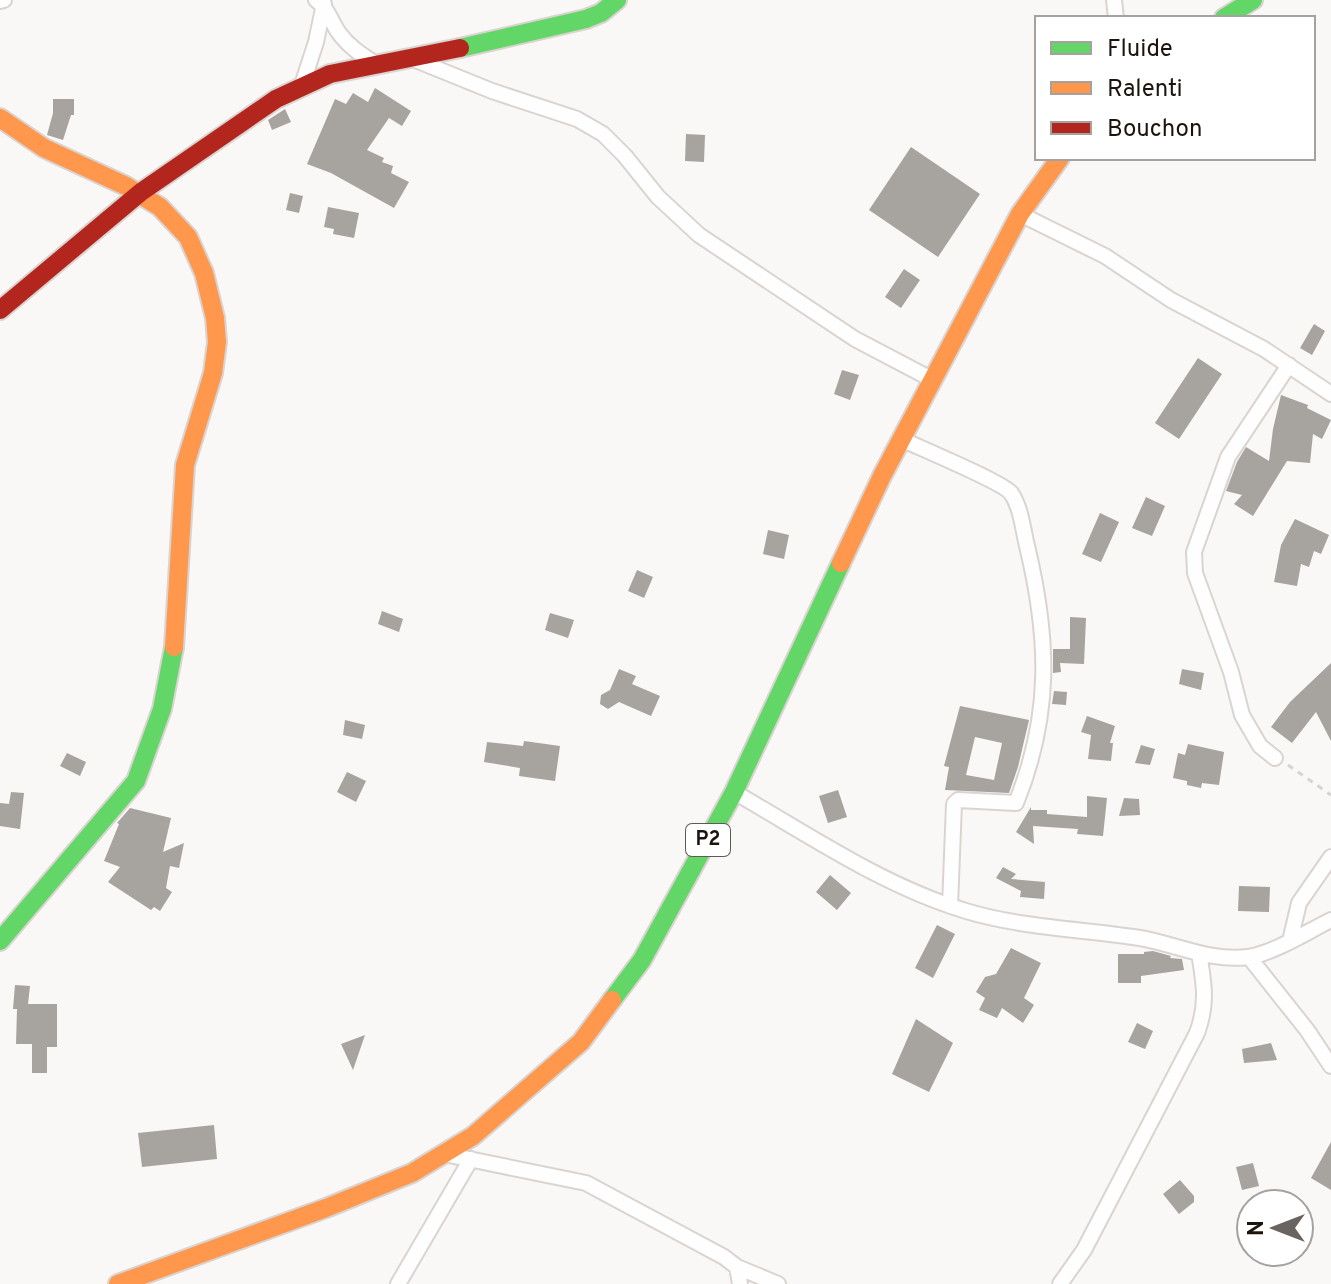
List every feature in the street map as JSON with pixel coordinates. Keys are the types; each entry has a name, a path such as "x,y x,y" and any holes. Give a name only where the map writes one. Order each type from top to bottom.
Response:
{"street":[{"path":"0,310 141,192 276,99 302,85 330,74 586,19 601,13 617,0"},
{"path":"1227,16 1253,0"},
{"path":"321,2 350,46 376,64"},
{"path":"302,85 316,42 321,2"},
{"path":"409,58 492,91 577,119 603,134 658,197 699,235 855,339 933,380"},
{"path":"0,118 48,151 141,192 170,216 189,239 213,306 217,327 214,362 186,460 180,501 171,667 146,759 136,781 0,941"},
{"name":"P2","path":"118,1284 412,1173 485,1126 581,1042 642,960 734,792 901,439 1020,214 1059,160"},
{"path":"1020,214 1105,256 1171,300 1264,349 1331,394"},
{"path":"1275,758 1260,746 1242,715 1231,672 1195,573 1194,552 1228,457 1289,365"},
{"path":"901,439 999,485 1012,495 1019,513 1041,611 1044,653 1042,712 1030,766 1016,803 958,800 954,804 950,906"},
{"path":"734,792 888,880 971,912 1145,939 1199,953 1249,957 1331,920"},
{"path":"1290,941 1299,903 1331,857"},
{"path":"1060,1284 1084,1250 1197,1033 1204,1014 1205,994 1199,953"},
{"path":"1249,957 1307,1030 1331,1066"},
{"path":"444,1154 586,1183 724,1257 737,1267 778,1284"},
{"path":"398,1284 471,1159"},
{"path":"737,1267 740,1284"}],"path":[{"path":"1275,758 1331,795"}],"building":[{"path":"375,88 411,111 402,126 389,118 367,150 384,158 382,162 393,166 391,173 409,182 394,208 331,173 307,164 335,99 346,104 353,93 368,102"},
{"path":"53,99 74,99 74,115 71,115 63,140 47,135"},
{"path":"285,109 291,122 272,130 268,120"},
{"path":"686,134 705,135 704,162 685,161"},
{"path":"911,147 980,194 938,257 869,210"},
{"path":"290,193 303,196 299,213 286,210"},
{"path":"328,207 359,213 354,238 333,234 334,229 324,227"},
{"path":"904,269 920,280 901,308 885,297"},
{"path":"1314,324 1325,331 1312,355 1300,348"},
{"path":"1198,358 1222,374 1179,439 1155,423"},
{"path":"842,370 859,375 850,400 834,394"},
{"path":"1281,395 1308,405 1307,408 1331,420 1322,439 1313,434 1310,463 1287,461 1253,516 1234,504 1242,495 1226,491 1246,447 1269,461"},
{"path":"1146,497 1165,506 1152,536 1132,528"},
{"path":"1100,513 1119,522 1101,562 1082,554"},
{"path":"1295,519 1329,535 1321,554 1314,551 1309,567 1301,564 1297,586 1274,582 1281,545"},
{"path":"768,530 789,535 784,559 763,554"},
{"path":"637,570 653,577 644,598 628,591"},
{"path":"382,611 403,619 399,632 378,624"},
{"path":"550,613 574,620 568,638 545,630"},
{"path":"1070,617 1086,618 1084,664 1060,663 1061,672 1053,673 1053,649 1070,649"},
{"path":"1331,663 1331,741 1316,712 1292,743 1271,727 1290,702"},
{"path":"619,669 636,676 632,684 660,696 651,716 619,702 608,709 600,704 601,695 610,690"},
{"path":"1182,669 1204,673 1201,690 1179,684"},
{"path":"1054,691 1067,692 1066,705 1052,704"},
{"path":"960,706 1029,720 1009,793 945,790 949,767 944,766","holes":["975,737 1002,743 994,780 966,775"]},
{"path":"1087,716 1115,726 1110,743 1113,743 1111,761 1088,759 1091,735 1081,732"},
{"path":"345,720 365,725 362,739 343,735"},
{"path":"524,741 560,746 555,781 519,776 520,768 484,762 487,742 523,746"},
{"path":"1188,744 1224,752 1219,785 1202,783 1201,788 1173,778 1178,753 1185,755"},
{"path":"1141,745 1155,749 1150,765 1135,763"},
{"path":"67,753 86,762 80,776 60,766"},
{"path":"347,772 366,781 356,802 337,792"},
{"path":"838,790 847,817 828,823 819,796"},
{"path":"11,792 24,793 20,829 0,826 0,803 9,804"},
{"path":"1087,796 1107,798 1103,836 1077,834 1078,829 1033,826 1034,844 1016,832 1031,807 1031,810 1047,810 1047,814 1087,817"},
{"path":"1124,798 1139,799 1140,815 1119,816"},
{"path":"130,808 171,818 163,852 184,843 179,868 170,866 166,888 172,892 160,911 154,907 151,910 108,882 120,867 104,861 117,823"},
{"path":"1003,867 1016,874 1011,879 1045,882 1044,899 1020,897 1021,891 996,878"},
{"path":"830,875 851,893 837,910 816,892"},
{"path":"1239,886 1270,887 1269,912 1238,911"},
{"path":"937,925 955,934 933,978 915,968"},
{"path":"1011,948 1041,963 1024,998 1034,1005 1023,1023 1002,1008 997,1018 979,1010 985,998 976,992 985,977 996,974"},
{"path":"1153,951 1182,959 1184,970 1141,976 1141,983 1118,983 1118,954"},
{"path":"15,985 30,986 28,1004 57,1004 57,1047 47,1047 47,1073 32,1073 32,1044 16,1044 17,1009 13,1009"},
{"path":"916,1019 953,1043 929,1092 892,1074"},
{"path":"1137,1023 1153,1031 1145,1049 1128,1042"},
{"path":"365,1035 353,1070 341,1044"},
{"path":"1271,1043 1277,1060 1244,1063 1242,1049"},
{"path":"214,1125 217,1159 142,1167 138,1133"},
{"path":"1331,1142 1331,1190 1311,1178"},
{"path":"1253,1163 1259,1186 1241,1188 1236,1167"},
{"path":"1180,1180 1194,1196 1194,1202 1179,1214 1163,1194"}],"traffic: fast":[{"path":"460,48 586,19 601,13 617,0"},
{"path":"1227,16 1253,0"},
{"path":"612,1000 642,960 734,792 841,563"},
{"path":"0,941 136,781 162,709 174,647"}],"traffic: slow":[{"path":"0,118 44,148 126,186 160,207 188,237 204,273 215,318 217,342 213,373 185,465 174,647"},
{"path":"841,563 882,476 1020,214 1059,160"},
{"path":"118,1284 412,1173 473,1136 581,1042 612,1000"}],"traffic: jam":[{"path":"0,310 141,192 276,99 330,74 460,48"}]}
